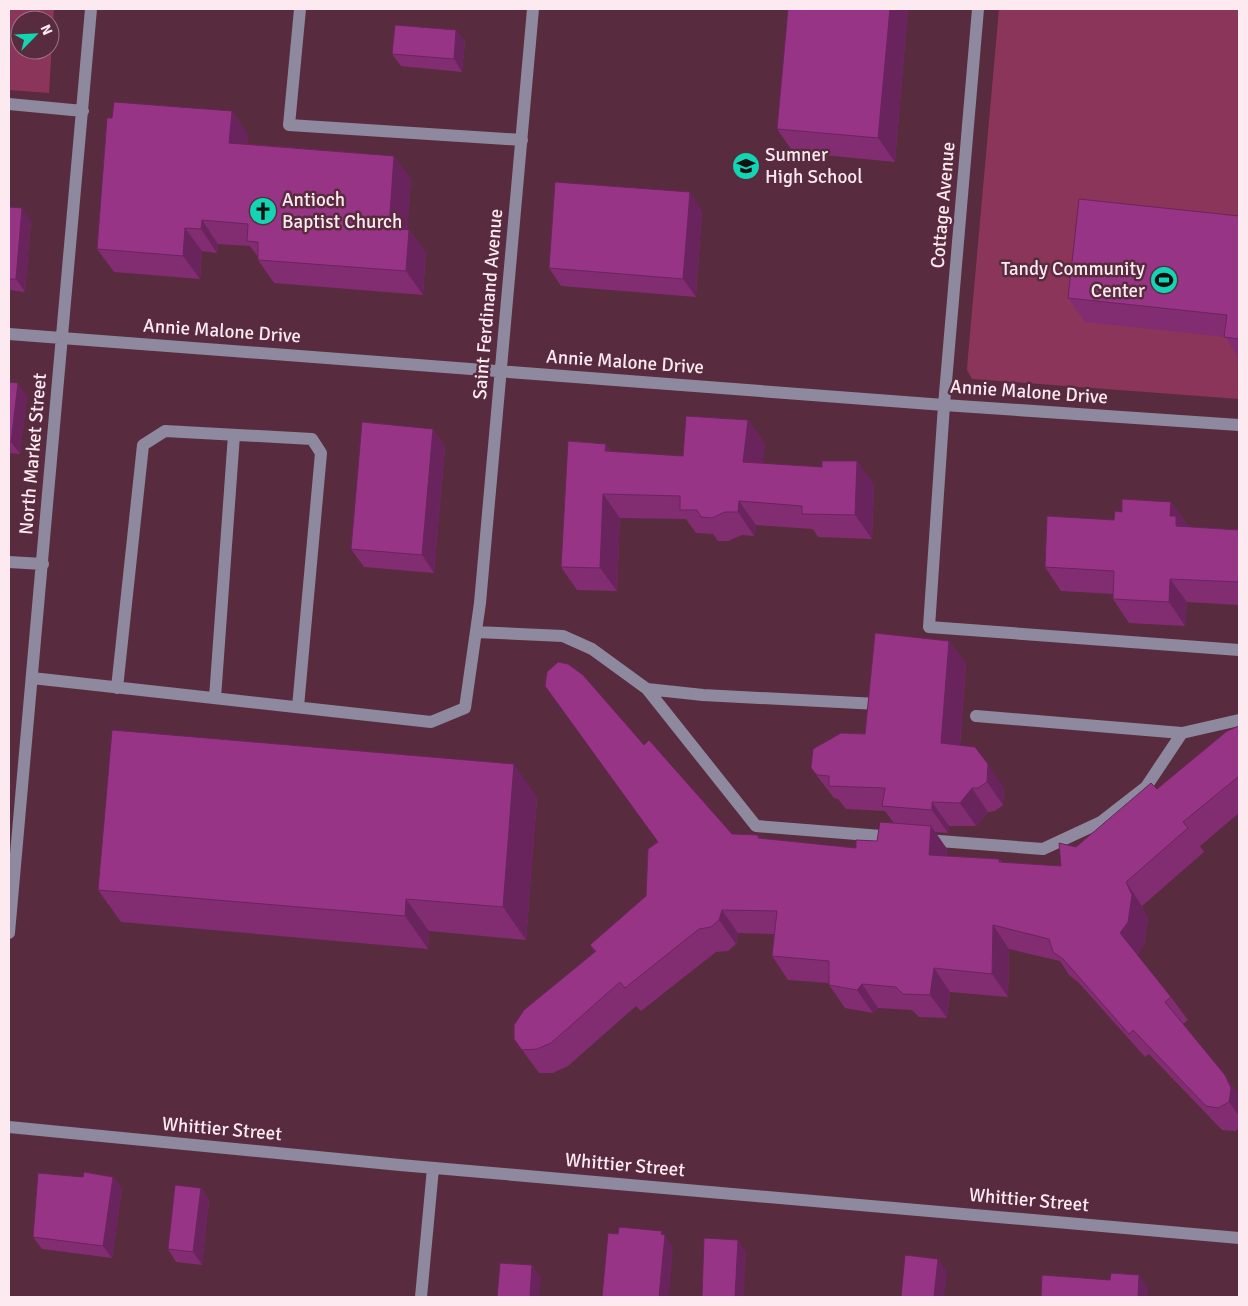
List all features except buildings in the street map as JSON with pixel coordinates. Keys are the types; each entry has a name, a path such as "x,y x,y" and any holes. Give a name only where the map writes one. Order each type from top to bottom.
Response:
{"street":[{"name":"North Market Street","path":"9,933 91,9"},
{"path":"300,9 289,125 522,140"},
{"name":"Saint Ferdinand Avenue","path":"298,708 431,722 466,708 480,603 533,9"},
{"name":"Cottage Avenue","path":"978,9 944,405 929,627 1239,650"},
{"path":"9,104 83,111"},
{"name":"Annie Malone Drive","path":"9,334 944,405 1239,424"},
{"path":"32,678 117,688 215,698 298,708 321,453 312,439 165,431 143,445 117,688"},
{"path":"215,698 234,435"},
{"path":"9,562 42,564"},
{"path":"476,632 563,636 592,649 647,689 756,826 1043,849 1101,822 1146,787 1182,734"},
{"path":"647,689 878,704"},
{"path":"976,716 1182,734 1239,720"},
{"name":"Whittier Street","path":"9,1127 433,1168 1239,1238"},
{"path":"421,1297 433,1168"}],"shaded area":[{"path":"9,9 54,9 10,10 10,60 51,60 49,93 9,90"},
{"path":"999,9 1239,9 1239,399 972,379 967,370 968,356"}],"place":[{"name":"Sumner High School","path":"746,166"},
{"name":"Antioch Baptist Church","path":"263,211"},
{"name":"Tandy Community Center","path":"1164,280"}]}
